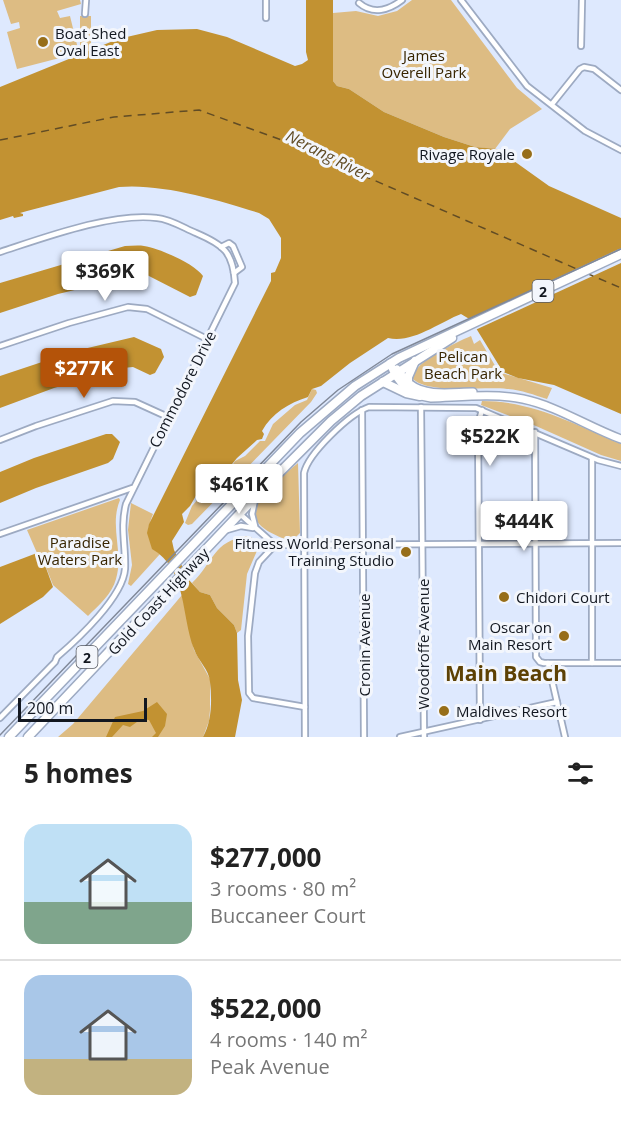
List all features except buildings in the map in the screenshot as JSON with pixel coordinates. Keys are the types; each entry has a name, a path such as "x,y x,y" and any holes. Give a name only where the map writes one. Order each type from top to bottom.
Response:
{"highway":[{"name":"Gold Coast Highway","path":"28,737 257,496 331,421 357,399 466,329 621,254"},
{"name":"Gold Coast Highway","path":"9,737 313,420 355,386 390,363 621,259"},
{"path":"408,383 408,377 416,360"},
{"path":"383,382 406,393 420,396"}],"street":[{"path":"85,14 86,0"},
{"path":"266,0 266,18"},
{"path":"359,3 364,8 380,10 392,7 402,0"},
{"path":"461,0 520,79 585,131 621,150"},
{"path":"581,46 582,0"},
{"path":"552,104 584,67 594,69 621,90"},
{"path":"0,252 105,221 134,216 160,218 201,235 225,249 234,264 234,273"},
{"name":"Commodore Drive","path":"0,718 112,601 120,589 125,566 122,536 123,515 132,488 235,284 234,273 242,267 233,246 229,243 221,247"},
{"path":"0,346 69,323 128,307 147,309 207,339"},
{"path":"390,363 403,386 420,396 431,398 496,396 525,399 621,437"},
{"path":"396,372 408,383 434,392 495,392 534,398 566,410 621,437"},
{"path":"0,440 113,401 135,402 168,417"},
{"path":"305,737 304,473 306,464 314,452 362,410 369,407 471,407 535,432 592,458 621,466"},
{"name":"Woodroffe Avenue","path":"421,407 424,735"},
{"name":"Cronin Avenue","path":"362,410 364,737"},
{"path":"480,720 478,421 482,410"},
{"path":"535,432 536,654 540,662 548,663 621,663"},
{"path":"592,458 592,663"},
{"path":"1,535 50,515 132,488"},
{"path":"256,529 252,514 257,496"},
{"path":"240,514 275,545 621,543"},
{"path":"223,532 241,526 256,529"},
{"path":"275,545 263,556 257,567 249,634 249,693 250,696 259,700 305,707"},
{"path":"548,663 565,737"},
{"path":"400,737 424,735 557,702"}],"green space":[{"name":"Boat Shed Oval East","path":"3,0 80,0 81,4 57,11 60,18 70,16 79,53 17,69 7,32 20,28 19,22 11,24"},
{"name":"James Overell Park","path":"412,0 451,0 517,88 542,109 510,129 495,149 475,147 444,137 384,112 349,89 337,86 333,81 333,13 356,11 378,16 397,11"},
{"path":"80,16 91,16 91,51 80,56"},
{"name":"Pelican Beach Park","path":"471,336 474,344 480,340 497,369 502,373 552,388 547,399 497,388 456,389 430,386 412,378 420,365 428,359"},
{"path":"312,389 317,393 311,402 192,524 185,523 192,506 214,481 228,472 235,461 245,456 260,441 265,441 273,424 295,405 307,400"},
{"path":"482,401 519,405 554,415 587,429 621,444 621,461 601,455 481,405"},
{"path":"298,463 300,533 292,541 262,527 257,522 254,511 266,493"},
{"name":"Paradise Waters Park","path":"119,498 116,520 118,569 116,579 108,594 88,616 53,585 42,557 37,553 27,530"},
{"path":"131,503 153,514 148,531 152,544 160,554 131,586 128,584 132,565 128,530"},
{"path":"247,536 255,539 259,546 247,574 241,630 237,633 234,625 217,608 210,595 200,592 192,583 220,548"},
{"path":"182,595 194,650 210,679 209,721 203,737 58,737 73,724"}],"water":[{"name":"Nerang River","path":"306,0 333,0 333,81 337,86 349,89 384,112 444,137 475,147 497,149 549,186 621,218 621,414 554,385 518,378 503,372 471,320 461,314 407,338 388,338 350,363 321,386 312,389 308,397 282,410 266,425 262,431 264,434 262,439 257,440 228,469 217,476 210,486 197,494 182,514 184,522 172,541 189,580 200,592 210,595 217,608 234,625 237,633 238,680 242,700 235,737 203,737 211,710 209,677 194,649 181,594 172,568 152,549 147,533 149,524 271,281 271,273 275,272 281,258 281,238 269,219 259,213 208,198 171,190 135,186 119,187 20,213 23,216 0,220 0,87 118,39 157,30 197,29 227,37 295,66 308,60"},
{"path":"125,246 151,247 176,257 199,271 203,276 196,295 190,297 147,275 58,294 0,313 0,283"},
{"path":"134,337 161,349 164,357 155,373 150,375 133,367 123,368 54,388 0,408 0,376 75,351"},
{"path":"106,434 112,434 120,442 113,459 108,463 0,503 0,472"},
{"path":"37,553 42,557 53,587 43,597 0,624 0,567"},
{"path":"157,702 167,714 165,726 158,737 152,737 156,733 149,720 141,719 130,727 123,725 112,737 106,737 115,717 143,711"}],"pier":[{"path":"621,250 621,263 473,331 467,320"}],"ferry route":[{"path":"0,140 114,117 199,110 287,142 579,270"},
{"path":"586,273 621,288"}],"tram line":[{"path":"0,735 301,422 338,390 392,354 621,249"}],"place":[{"name":"Boat Shed Oval East","path":"43,42"},
{"name":"Rivage Royale","path":"527,154"},
{"name":"Fitness World Personal Training Studio","path":"406,552"},
{"name":"Chidori Court","path":"504,597"},
{"name":"Oscar on Main Resort","path":"564,636"},
{"name":"Maldives Resort","path":"444,711"}],"district":[{"name":"Main Beach","path":"506,673"}]}
